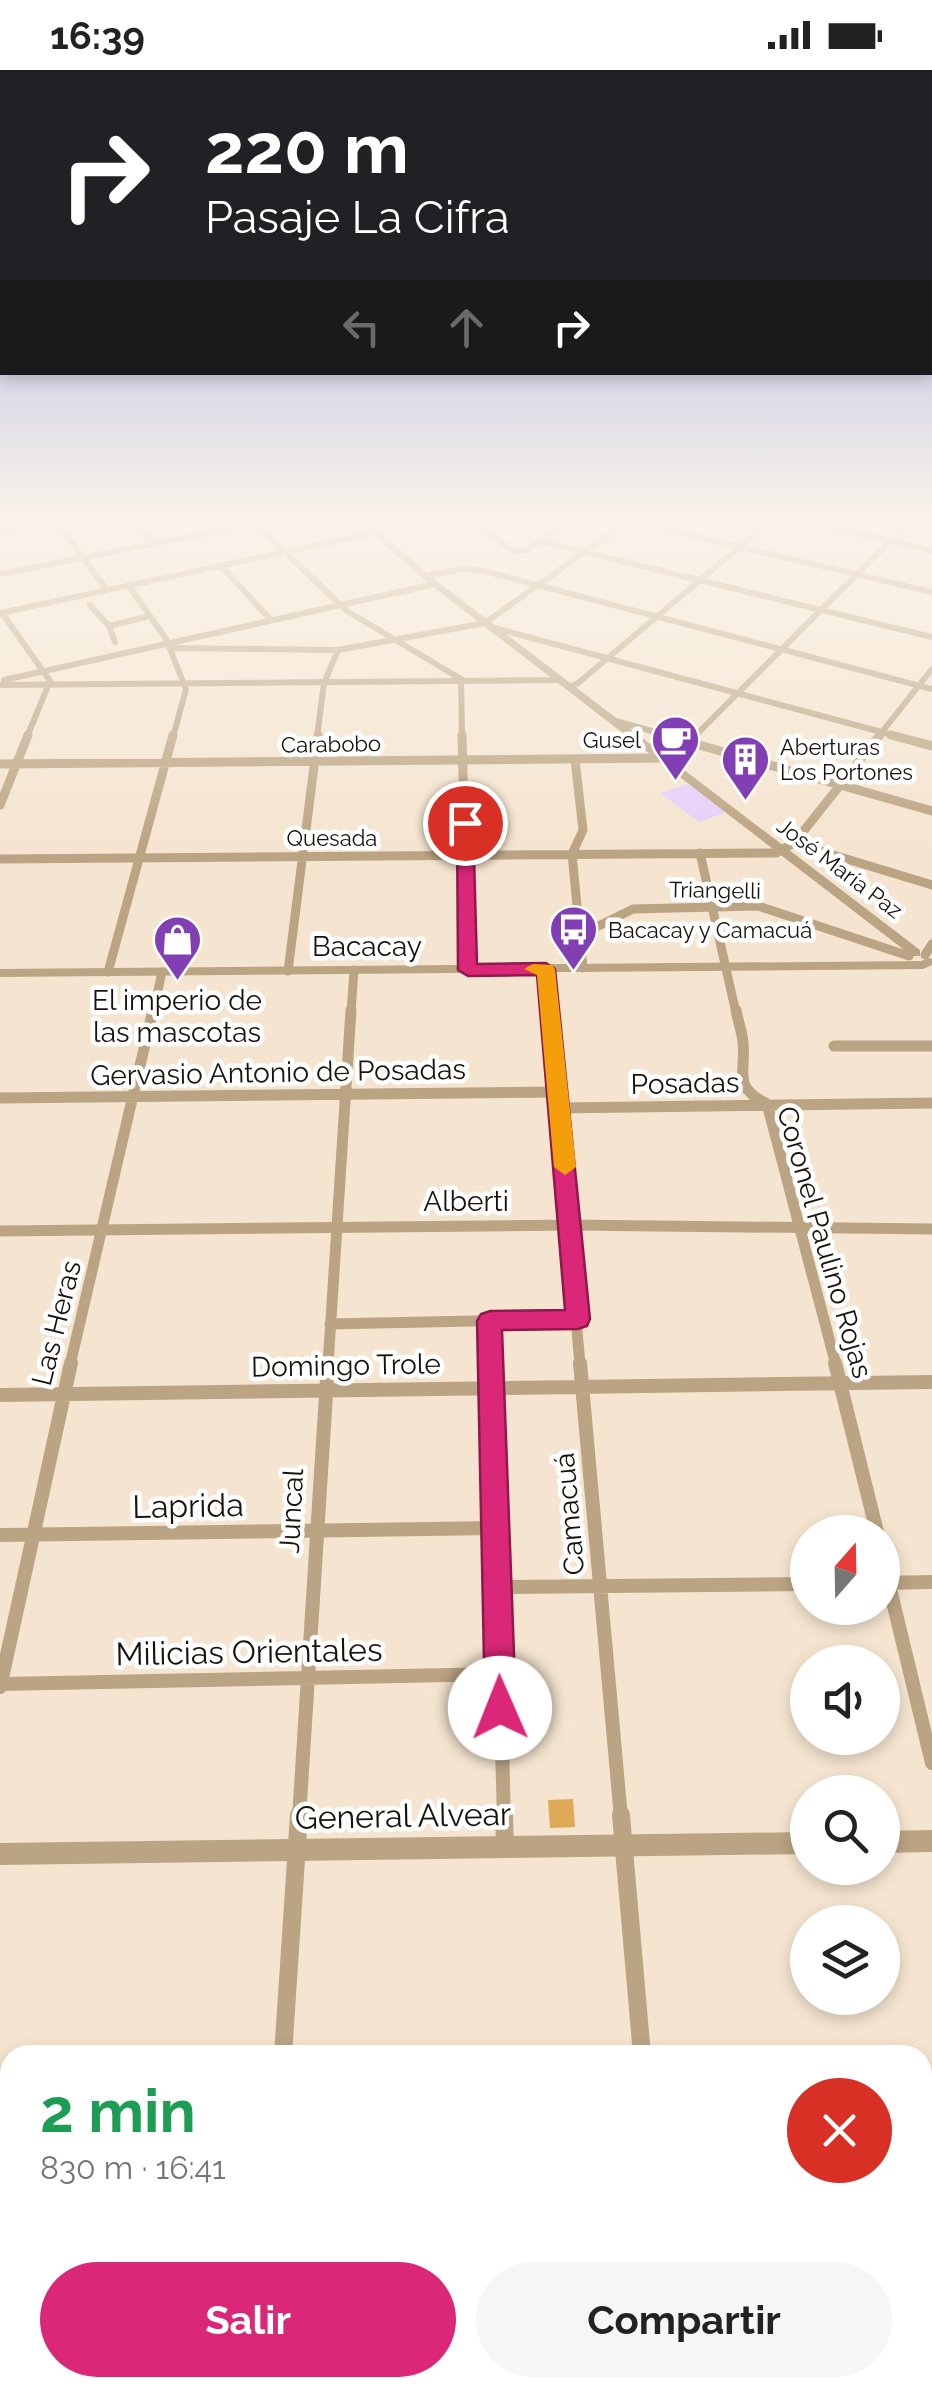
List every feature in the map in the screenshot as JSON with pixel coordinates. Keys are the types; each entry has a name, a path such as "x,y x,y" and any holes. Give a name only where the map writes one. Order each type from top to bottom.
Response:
{"street":[{"path":"0,805 50,684 13,630"},
{"path":"108,630 115,642"},
{"path":"108,972 186,684 158,630"},
{"path":"0,683 232,630"},
{"path":"380,630 462,682"},
{"path":"168,645 338,650 458,630"},
{"name":"José María Paz","path":"494,630 665,760 788,846 924,959"},
{"path":"505,630 932,746"},
{"path":"0,683 563,684 609,657 642,630"},
{"path":"705,630 932,689"},
{"path":"665,760 693,741 803,630"},
{"path":"899,630 932,638"},
{"path":"288,971 324,683 338,650"},
{"path":"932,670 788,846 932,885"},
{"path":"462,682 468,970"},
{"path":"612,720 932,811"},
{"path":"575,760 583,830 572,854 583,968"},
{"name":"Carabobo","path":"0,764 665,760"},
{"name":"Quesada","path":"0,859 770,854 788,846"},
{"name":"Coronel Paulino Rojas","path":"700,854 743,1042 742,1082 750,1095 766,1104 802,1230 873,1515"},
{"name":"Triangelli","path":"580,935 633,909 766,907 924,959"},
{"name":"Bacacay","path":"0,973 726,967 924,959"},
{"name":"Camacuá","path":"546,969 604,1586 641,2045"},
{"name":"Juncal","path":"284,2045 354,970"},
{"name":"Las Heras","path":"0,1686 31,1535 162,972"},
{"path":"834,1046 932,1046"},
{"name":"Gervasio Antonio de Posadas","path":"0,1098 557,1092"},
{"name":"Posadas","path":"559,1108 932,1103"},
{"name":"Alberti","path":"0,1231 570,1225 932,1229"},
{"path":"330,1324 578,1319"},
{"path":"490,1321 505,1846"},
{"name":"Domingo Trole","path":"0,1395 932,1382"},
{"name":"Laprida","path":"0,1536 496,1528"},
{"path":"900,1583 932,1582"},
{"path":"498,1587 790,1584"},
{"path":"897,1625 932,1763"},
{"name":"Milicias Orientales","path":"0,1686 500,1674"},
{"path":"900,1842 932,1841"},
{"name":"General Alvear","path":"0,1854 790,1843"}],"shaded area":[{"path":"688,784 727,812 699,822 660,793"}],"building":[{"path":"573,1799 575,1827 550,1828 548,1800"}],"slow traffic":[{"path":"533,969 546,969 565,1167"}],"place":[{"name":"Gusel","path":"676,782"},
{"name":"Aberturas Los Portones","path":"745,802"},
{"name":"Bacacay y Camacuá","path":"573,972"},
{"name":"El imperio de las mascotas","path":"177,982"}],"route":[{"path":"465,823 468,970 546,969 578,1319 490,1321 500,1708"}]}
